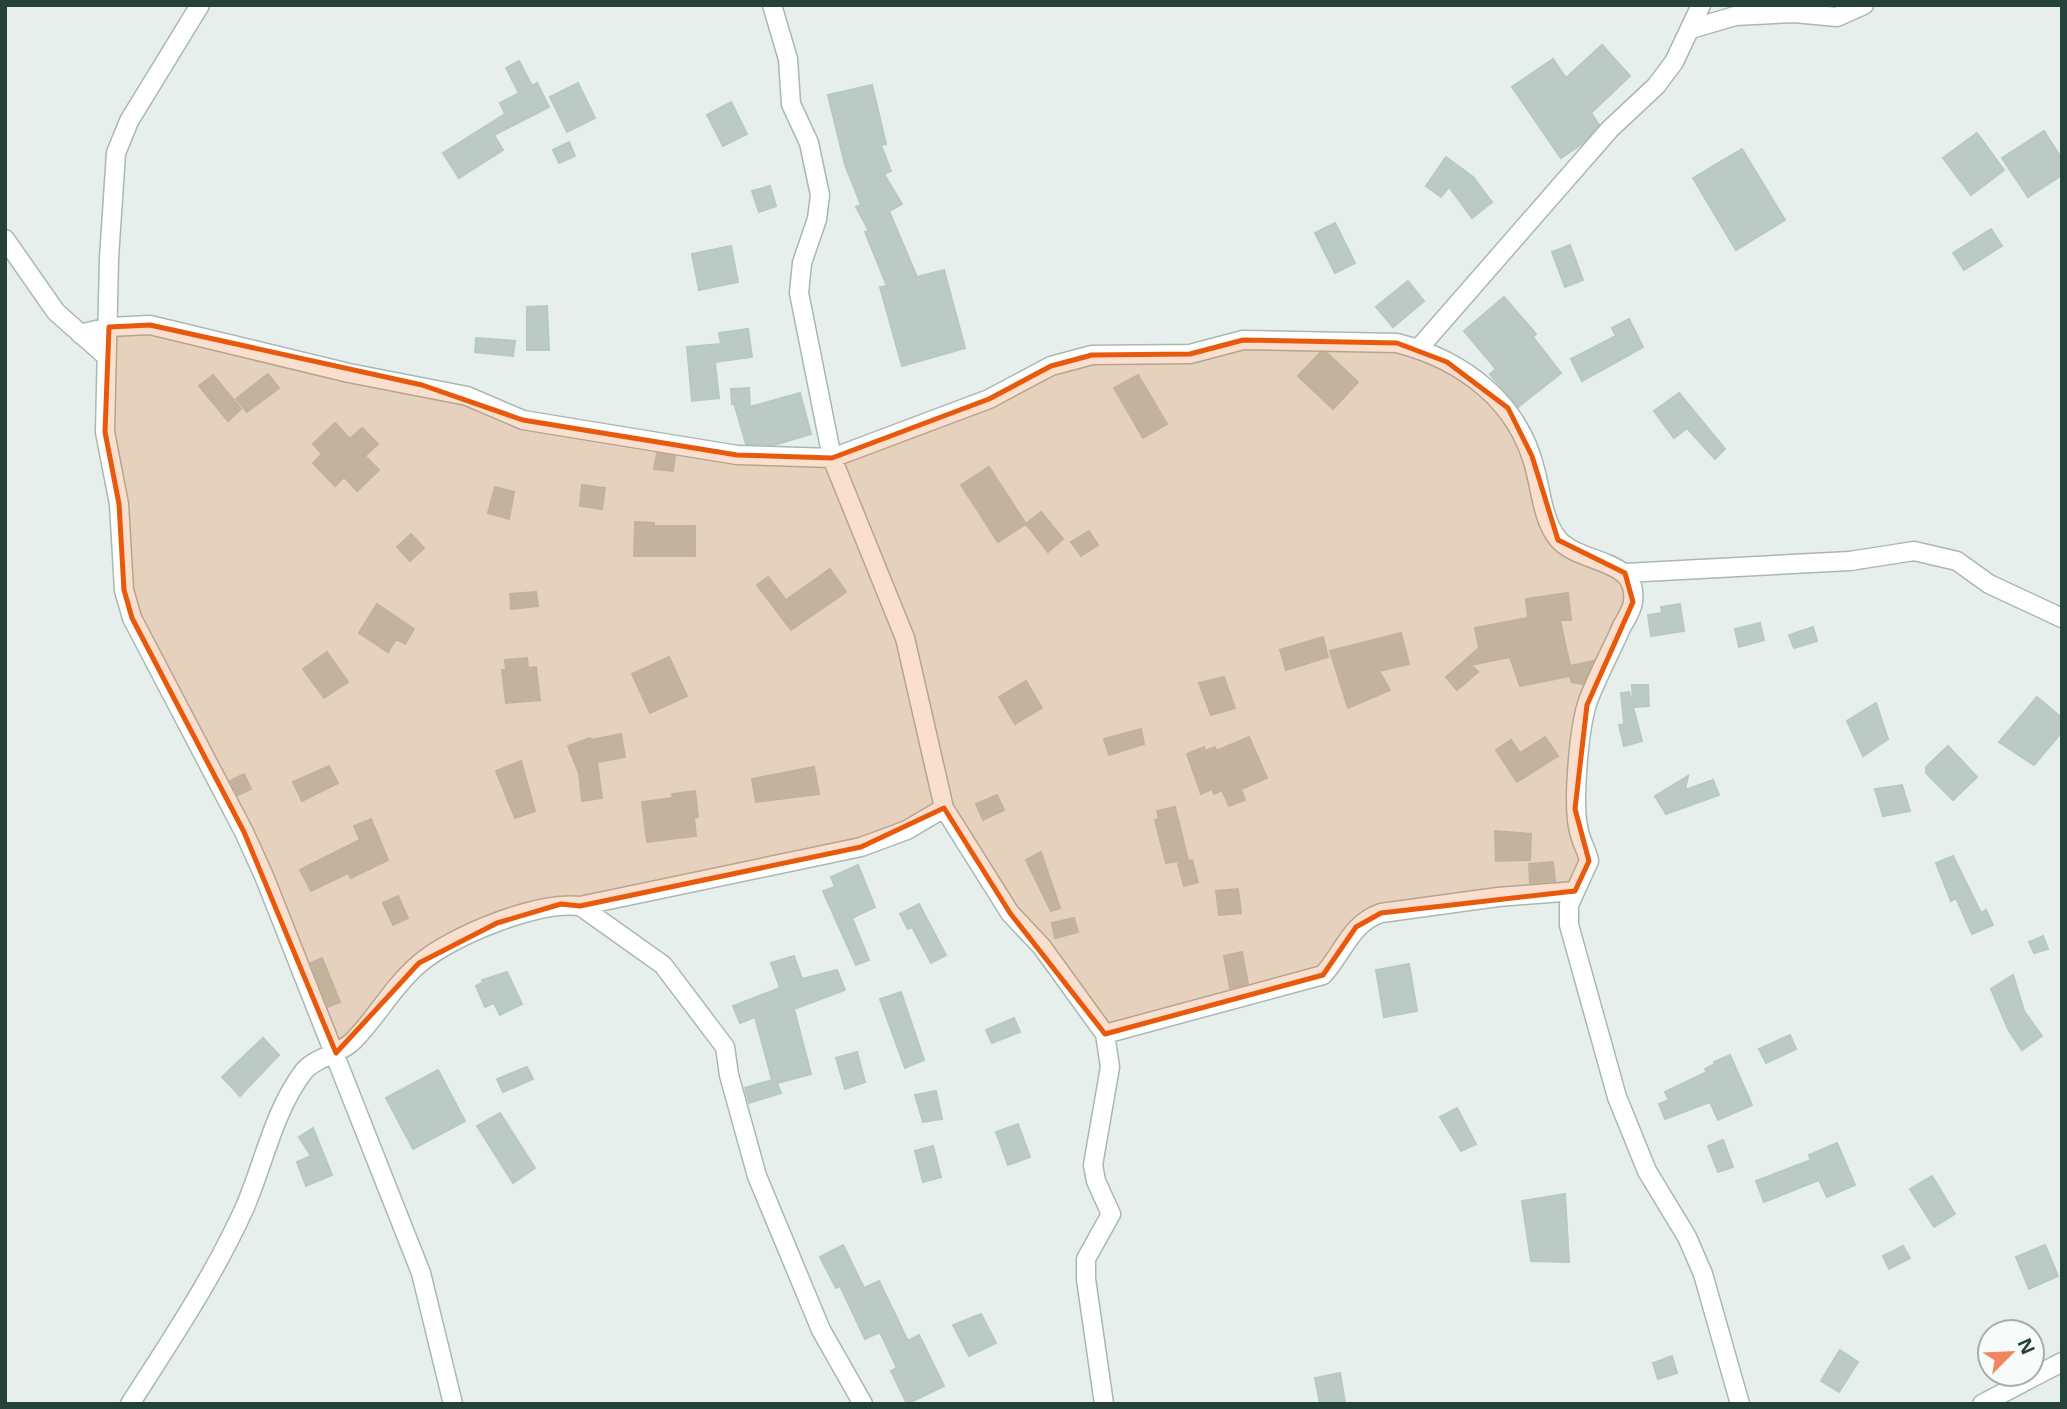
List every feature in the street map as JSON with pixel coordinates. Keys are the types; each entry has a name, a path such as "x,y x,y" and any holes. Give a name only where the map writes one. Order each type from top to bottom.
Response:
{"street":[{"path":"200,5 120,138 116,153 109,258 105,432 119,504 124,590 132,618 244,832 336,1053 421,1273 453,1404"},
{"path":"772,5 788,59 790,104 809,143 820,195 817,219 802,263 799,293 832,458 905,638 944,808 1010,913 1042,947 1105,1034 1110,1067 1093,1165 1096,1181 1111,1214 1086,1259 1086,1279 1104,1404"},
{"path":"1419,348 1610,129 1656,86 1674,62 1701,5"},
{"path":"1691,29 1732,10 1837,17 1864,5"},
{"path":"5,239 55,312 107,357"},
{"path":"80,334 109,327 150,325 349,373 422,385 467,396 523,420 737,455 832,458 989,399 1051,366 1092,355 1190,354 1243,340 1291,338 1397,343 1419,348 1480,381 1508,408 1532,456 1549,522 1558,540 1576,553 1615,566 1625,573 1631,583 1633,602 1587,705 1575,809 1579,833 1589,861 1569,905 1569,925 1617,1097 1647,1171 1687,1237 1703,1274 1740,1404"},
{"path":"1625,573 1850,561 1914,551 1957,561 1989,584 2062,618"},
{"path":"130,1404 207,1280 244,1208 290,1092 306,1069 354,1040 411,972 439,950 529,911 561,904 580,906 861,847 907,830 944,808"},
{"path":"1105,1034 1323,975 1356,927 1367,918 1381,913 1498,897 1575,891"},
{"path":"580,906 663,965 725,1047 729,1075 757,1176 821,1330 858,1402"},
{"path":"1982,1404 2062,1362"}],"highlighted area":[{"path":"150,325 422,385 523,420 737,455 832,458 989,399 1051,366 1092,355 1190,354 1243,340 1397,343 1447,362 1508,408 1532,456 1558,540 1625,573 1633,602 1587,705 1575,809 1589,861 1575,891 1381,913 1356,927 1323,975 1105,1034 1010,913 944,808 861,847 580,906 561,904 497,923 419,963 336,1053 244,832 132,618 124,590 119,504 105,432 109,327"}],"building":[{"path":"1602,45 1630,76 1591,113 1599,125 1583,143 1561,158 1512,87 1553,59 1566,78"},
{"path":"519,61 532,86 537,83 549,107 494,135 503,150 459,178 443,153 505,114 500,103 519,93 506,68"},
{"path":"578,83 595,118 567,132 550,97"},
{"path":"872,85 886,144 881,145 891,171 884,174 902,204 889,211 917,277 944,270 965,348 902,366 880,287 887,286 865,232 869,231 856,207 861,205 845,165 828,95"},
{"path":"731,102 747,134 723,146 707,115"},
{"path":"2044,131 2062,159 2062,175 2028,197 2002,158"},
{"path":"1977,133 2004,170 1971,195 1943,158"},
{"path":"569,142 575,156 559,163 553,150"},
{"path":"1742,149 1785,220 1736,250 1693,178"},
{"path":"1446,157 1473,177 1492,202 1472,218 1449,187 1441,197 1426,186"},
{"path":"770,186 776,206 759,212 752,191"},
{"path":"1335,223 1355,263 1335,273 1315,233"},
{"path":"1991,229 2002,246 1964,270 1953,253"},
{"path":"1570,245 1583,280 1565,287 1552,252"},
{"path":"731,246 738,282 699,290 692,254"},
{"path":"1408,281 1424,301 1393,327 1376,307"},
{"path":"1504,297 1536,334 1533,337 1561,373 1518,407 1490,374 1496,369 1464,331"},
{"path":"547,306 549,350 527,350 527,307"},
{"path":"1629,319 1643,347 1582,381 1571,359 1616,336 1612,328"},
{"path":"748,329 752,357 715,362 719,398 692,401 687,347 721,344 719,333"},
{"path":"476,338 515,341 513,356 475,352"},
{"path":"1320,353 1327,353 1358,382 1333,409 1298,376"},
{"path":"268,374 279,388 247,412 236,399"},
{"path":"213,375 241,409 228,421 199,386"},
{"path":"1138,375 1167,424 1143,438 1114,388"},
{"path":"749,388 750,407 800,393 811,434 774,445 746,444 734,403 732,404 731,389"},
{"path":"1679,393 1725,449 1715,459 1687,428 1674,438 1654,411"},
{"path":"335,423 350,439 362,428 378,444 365,456 379,470 357,491 344,477 335,486 313,463 322,454 313,444"},
{"path":"657,453 675,456 673,471 654,469"},
{"path":"989,467 1026,524 998,542 961,485"},
{"path":"582,485 605,488 602,509 580,506"},
{"path":"495,487 514,492 509,519 488,513"},
{"path":"1041,512 1063,539 1048,552 1026,524"},
{"path":"635,522 654,523 654,526 695,526 695,556 634,556"},
{"path":"1089,531 1098,545 1081,556 1071,542"},
{"path":"411,534 424,548 410,561 397,547"},
{"path":"830,569 846,592 791,630 757,585 768,577 786,600"},
{"path":"536,592 538,606 511,609 510,594"},
{"path":"1568,593 1571,620 1560,620 1570,666 1593,661 1583,684 1572,682 1570,676 1520,686 1510,657 1471,665 1478,672 1457,690 1446,677 1479,648 1475,628 1528,618 1526,599"},
{"path":"377,604 414,629 405,644 396,639 388,652 359,633"},
{"path":"1680,604 1684,631 1651,636 1648,615 1662,613 1661,607"},
{"path":"1760,623 1764,640 1739,647 1735,629"},
{"path":"1813,627 1817,641 1794,648 1789,635"},
{"path":"1401,633 1409,664 1379,671 1390,690 1348,708 1330,651"},
{"path":"1323,637 1328,657 1286,670 1280,650"},
{"path":"327,652 348,682 324,698 303,669"},
{"path":"669,657 687,696 650,713 632,674"},
{"path":"527,658 528,668 536,667 540,700 506,703 502,670 506,670 505,660"},
{"path":"1224,677 1235,708 1211,715 1199,683"},
{"path":"1026,681 1042,708 1015,724 999,697"},
{"path":"1632,685 1648,685 1649,706 1633,707"},
{"path":"1629,692 1642,741 1624,746 1619,725 1624,724 1621,693"},
{"path":"2037,697 2062,718 2062,732 2034,765 1999,742"},
{"path":"1876,703 1888,739 1863,756 1847,721"},
{"path":"1141,729 1144,744 1109,755 1104,739"},
{"path":"621,734 625,757 597,762 602,798 582,801 579,773 568,746 590,738 591,740"},
{"path":"1249,737 1267,778 1241,789 1245,800 1229,806 1222,790 1214,794 1212,789 1201,794 1187,754 1204,747 1205,751 1215,747 1216,751"},
{"path":"1545,737 1558,756 1517,782 1496,750 1511,740 1520,753"},
{"path":"1948,746 1977,777 1953,800 1926,773 1926,767"},
{"path":"521,761 535,811 515,818 496,771"},
{"path":"329,766 338,783 302,801 293,782"},
{"path":"814,767 819,794 756,802 752,779"},
{"path":"244,774 251,789 238,795 230,781"},
{"path":"1688,776 1685,790 1713,780 1719,795 1666,814 1655,796"},
{"path":"1902,785 1910,811 1883,816 1875,789"},
{"path":"695,791 698,817 694,818 696,836 647,842 642,802 673,798 672,794"},
{"path":"997,795 1004,810 983,820 976,804"},
{"path":"1175,807 1188,860 1166,863 1155,820 1159,819 1157,811"},
{"path":"371,819 388,860 351,878 348,873 311,891 300,870 360,840 354,826"},
{"path":"1495,831 1531,834 1530,860 1496,861"},
{"path":"1041,852 1060,908 1051,911 1026,860"},
{"path":"1953,856 1981,913 1986,910 1993,925 1972,934 1956,898 1951,901 1936,863"},
{"path":"1192,860 1198,882 1184,886 1178,864"},
{"path":"1553,862 1555,881 1530,883 1529,864"},
{"path":"858,865 875,907 852,918 869,960 856,965 823,891 835,887 831,877"},
{"path":"1238,889 1241,913 1219,915 1216,891"},
{"path":"398,896 408,918 393,925 383,903"},
{"path":"919,904 946,955 931,963 912,927 908,929 900,914"},
{"path":"1074,918 1078,932 1055,938 1052,923"},
{"path":"2043,936 2048,949 2034,953 2029,942"},
{"path":"1242,952 1248,984 1230,988 1224,956"},
{"path":"794,956 802,979 837,970 845,990 794,1009 811,1074 777,1083 781,1093 749,1103 745,1088 772,1080 755,1017 740,1023 733,1006 780,988 771,963"},
{"path":"322,958 340,1002 328,1007 311,963"},
{"path":"1409,964 1417,1011 1384,1017 1376,970"},
{"path":"507,972 522,1004 500,1015 494,1003 485,1007 476,986 483,982 482,980"},
{"path":"2013,975 2024,1011 2042,1036 2022,1050 2008,1029 1991,989"},
{"path":"901,992 924,1060 905,1068 880,999"},
{"path":"1014,1018 1020,1032 992,1043 986,1030"},
{"path":"1790,1035 1796,1049 1766,1063 1759,1049"},
{"path":"263,1038 279,1055 240,1096 222,1077"},
{"path":"857,1052 865,1082 845,1089 836,1058"},
{"path":"1730,1055 1752,1105 1718,1120 1710,1102 1665,1119 1659,1104 1669,1100 1665,1092 1707,1072 1705,1069 1715,1064 1714,1062"},
{"path":"527,1067 533,1079 503,1092 497,1079"},
{"path":"438,1070 465,1121 413,1149 386,1098"},
{"path":"936,1091 942,1119 923,1122 915,1095"},
{"path":"1457,1108 1476,1144 1461,1151 1440,1117"},
{"path":"500,1113 535,1168 513,1183 477,1126"},
{"path":"1018,1124 1030,1157 1008,1165 996,1132"},
{"path":"313,1128 332,1175 306,1186 297,1162 311,1156 299,1137"},
{"path":"1723,1140 1733,1167 1718,1172 1708,1146"},
{"path":"1837,1143 1855,1185 1827,1197 1819,1180 1764,1202 1756,1181 1811,1160 1809,1155"},
{"path":"933,1146 941,1177 923,1182 915,1151"},
{"path":"1932,1176 1955,1214 1934,1227 1910,1189"},
{"path":"1565,1194 1569,1262 1531,1261 1522,1201"},
{"path":"843,1245 864,1288 879,1281 908,1341 919,1335 944,1386 907,1404 891,1371 897,1368 880,1332 865,1339 840,1286 836,1288 820,1257"},
{"path":"2045,1245 2058,1276 2029,1289 2016,1257"},
{"path":"1903,1246 1910,1258 1889,1269 1883,1256"},
{"path":"981,1314 996,1343 969,1356 953,1325"},
{"path":"1840,1350 1858,1362 1839,1392 1821,1381"},
{"path":"1672,1356 1677,1373 1658,1379 1653,1363"},
{"path":"1340,1373 1345,1402 1320,1404 1315,1378"}]}
